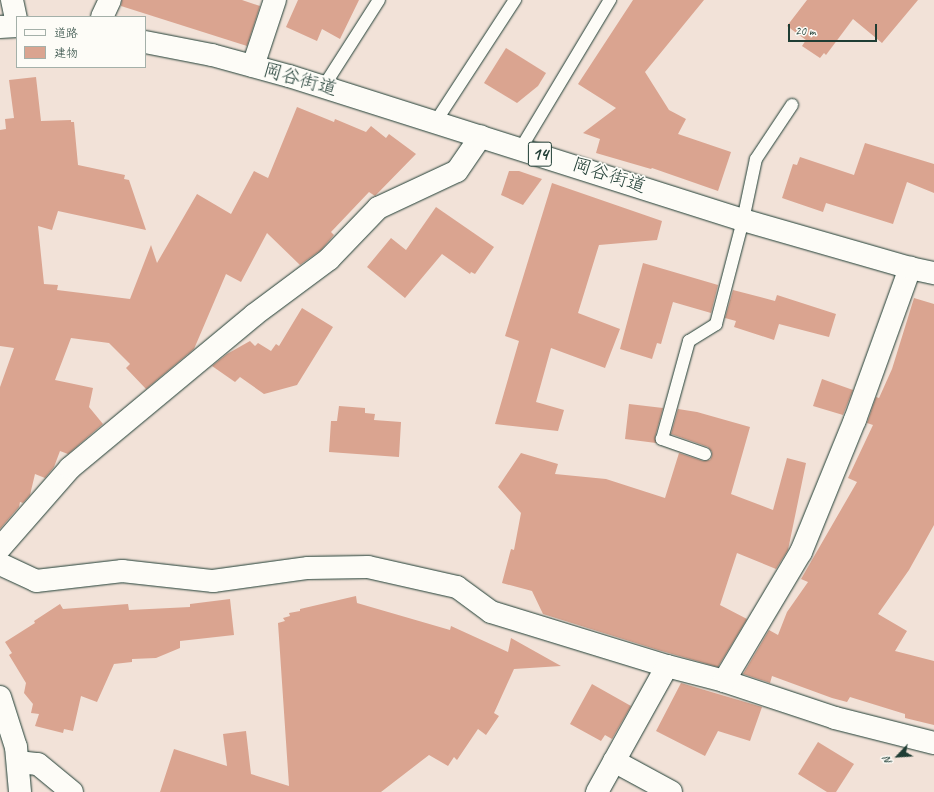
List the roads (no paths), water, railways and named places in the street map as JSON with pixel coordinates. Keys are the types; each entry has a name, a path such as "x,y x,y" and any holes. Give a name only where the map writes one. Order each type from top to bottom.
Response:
{"street":[{"path":"12,0 16,19"},
{"path":"102,16 110,0"},
{"path":"252,66 275,0"},
{"path":"0,27 16,24"},
{"name":"岡谷街道","path":"146,42 212,55 324,86 743,220 910,268 934,273"},
{"path":"0,548 70,468 254,315 329,259 378,208 457,171 481,136"},
{"path":"724,681 801,552 855,420 910,268"},
{"path":"0,564 36,581 122,571 213,581 308,568 368,567 457,587 491,612 667,666 724,681 835,718 934,743"},
{"path":"597,792 667,666"},
{"path":"0,696 16,747 20,792"},
{"path":"614,761 671,792"},
{"path":"18,762 38,764 72,792"}],"lane":[{"path":"324,86 379,0"},
{"path":"436,122 515,0"},
{"path":"521,148 610,0"},
{"path":"705,454 662,439 689,341 716,324 743,220 756,159 792,105"}]}
